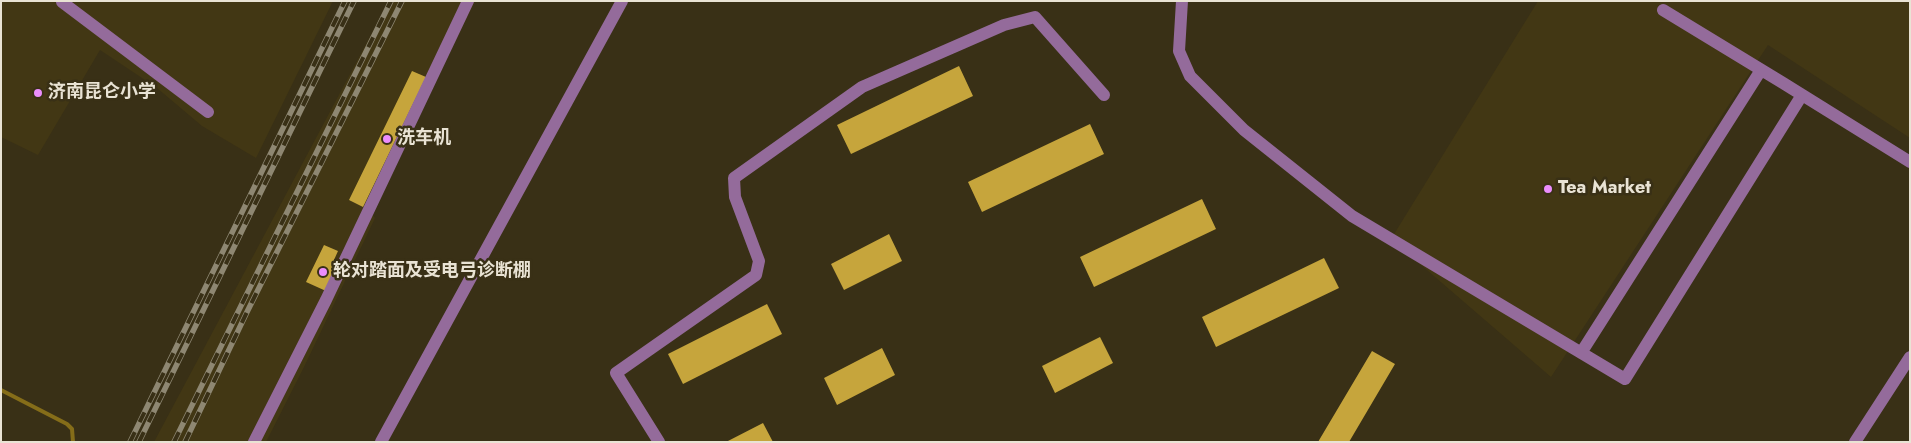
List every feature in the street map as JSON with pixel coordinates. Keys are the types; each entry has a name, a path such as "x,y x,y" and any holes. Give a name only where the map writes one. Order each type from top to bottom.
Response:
{"street":[{"path":"254,442 326,300 468,1"},
{"path":"381,442 622,1"},
{"path":"1182,1 1179,51 1190,76 1244,130 1352,216 1625,379 1802,95"},
{"path":"62,2 208,112"},
{"path":"1662,10 1910,162"},
{"path":"659,442 616,373 756,275 759,261 735,197 734,178 862,88 1004,25 1035,17 1104,95"},
{"path":"1581,353 1761,70"},
{"path":"1855,442 1910,357"}],"shaded area":[{"path":"1,1 333,1 256,158 202,126 157,88 100,50 38,155 1,137"},
{"path":"389,1 475,1 370,212 375,218 266,442 154,442"},
{"name":"Tea Market","path":"1538,1 1910,1 1910,138 1768,45 1551,377 1391,239"}],"building":[{"path":"959,66 973,96 851,154 837,125"},
{"name":"洗车机","path":"412,71 426,77 363,207 349,200"},
{"path":"1090,124 1104,154 982,212 968,182"},
{"path":"1202,199 1216,229 1094,287 1080,257"},
{"path":"889,234 902,261 844,290 831,264"},
{"name":"轮对踏面及受电弓诊断棚","path":"324,245 338,251 334,260 340,263 326,291 306,282"},
{"path":"1324,258 1339,288 1216,347 1202,317"},
{"path":"767,304 782,334 683,384 668,354"},
{"path":"1100,337 1113,363 1055,393 1042,366"},
{"path":"882,348 895,375 837,405 824,378"},
{"path":"1372,351 1395,364 1349,442 1318,442"},
{"path":"763,423 773,442 726,442"}],"waterway":[{"path":"1,390 67,424 72,429 73,442"}],"railway":[{"path":"130,442 345,1"},
{"path":"139,442 354,1"},
{"path":"174,442 391,1"},
{"path":"185,442 247,312 402,1"}],"place":[{"name":"济南昆仑小学","path":"38,93"},
{"name":"洗车机","path":"387,139"},
{"name":"Tea Market","path":"1548,189"},
{"name":"轮对踏面及受电弓诊断棚","path":"323,272"}]}
